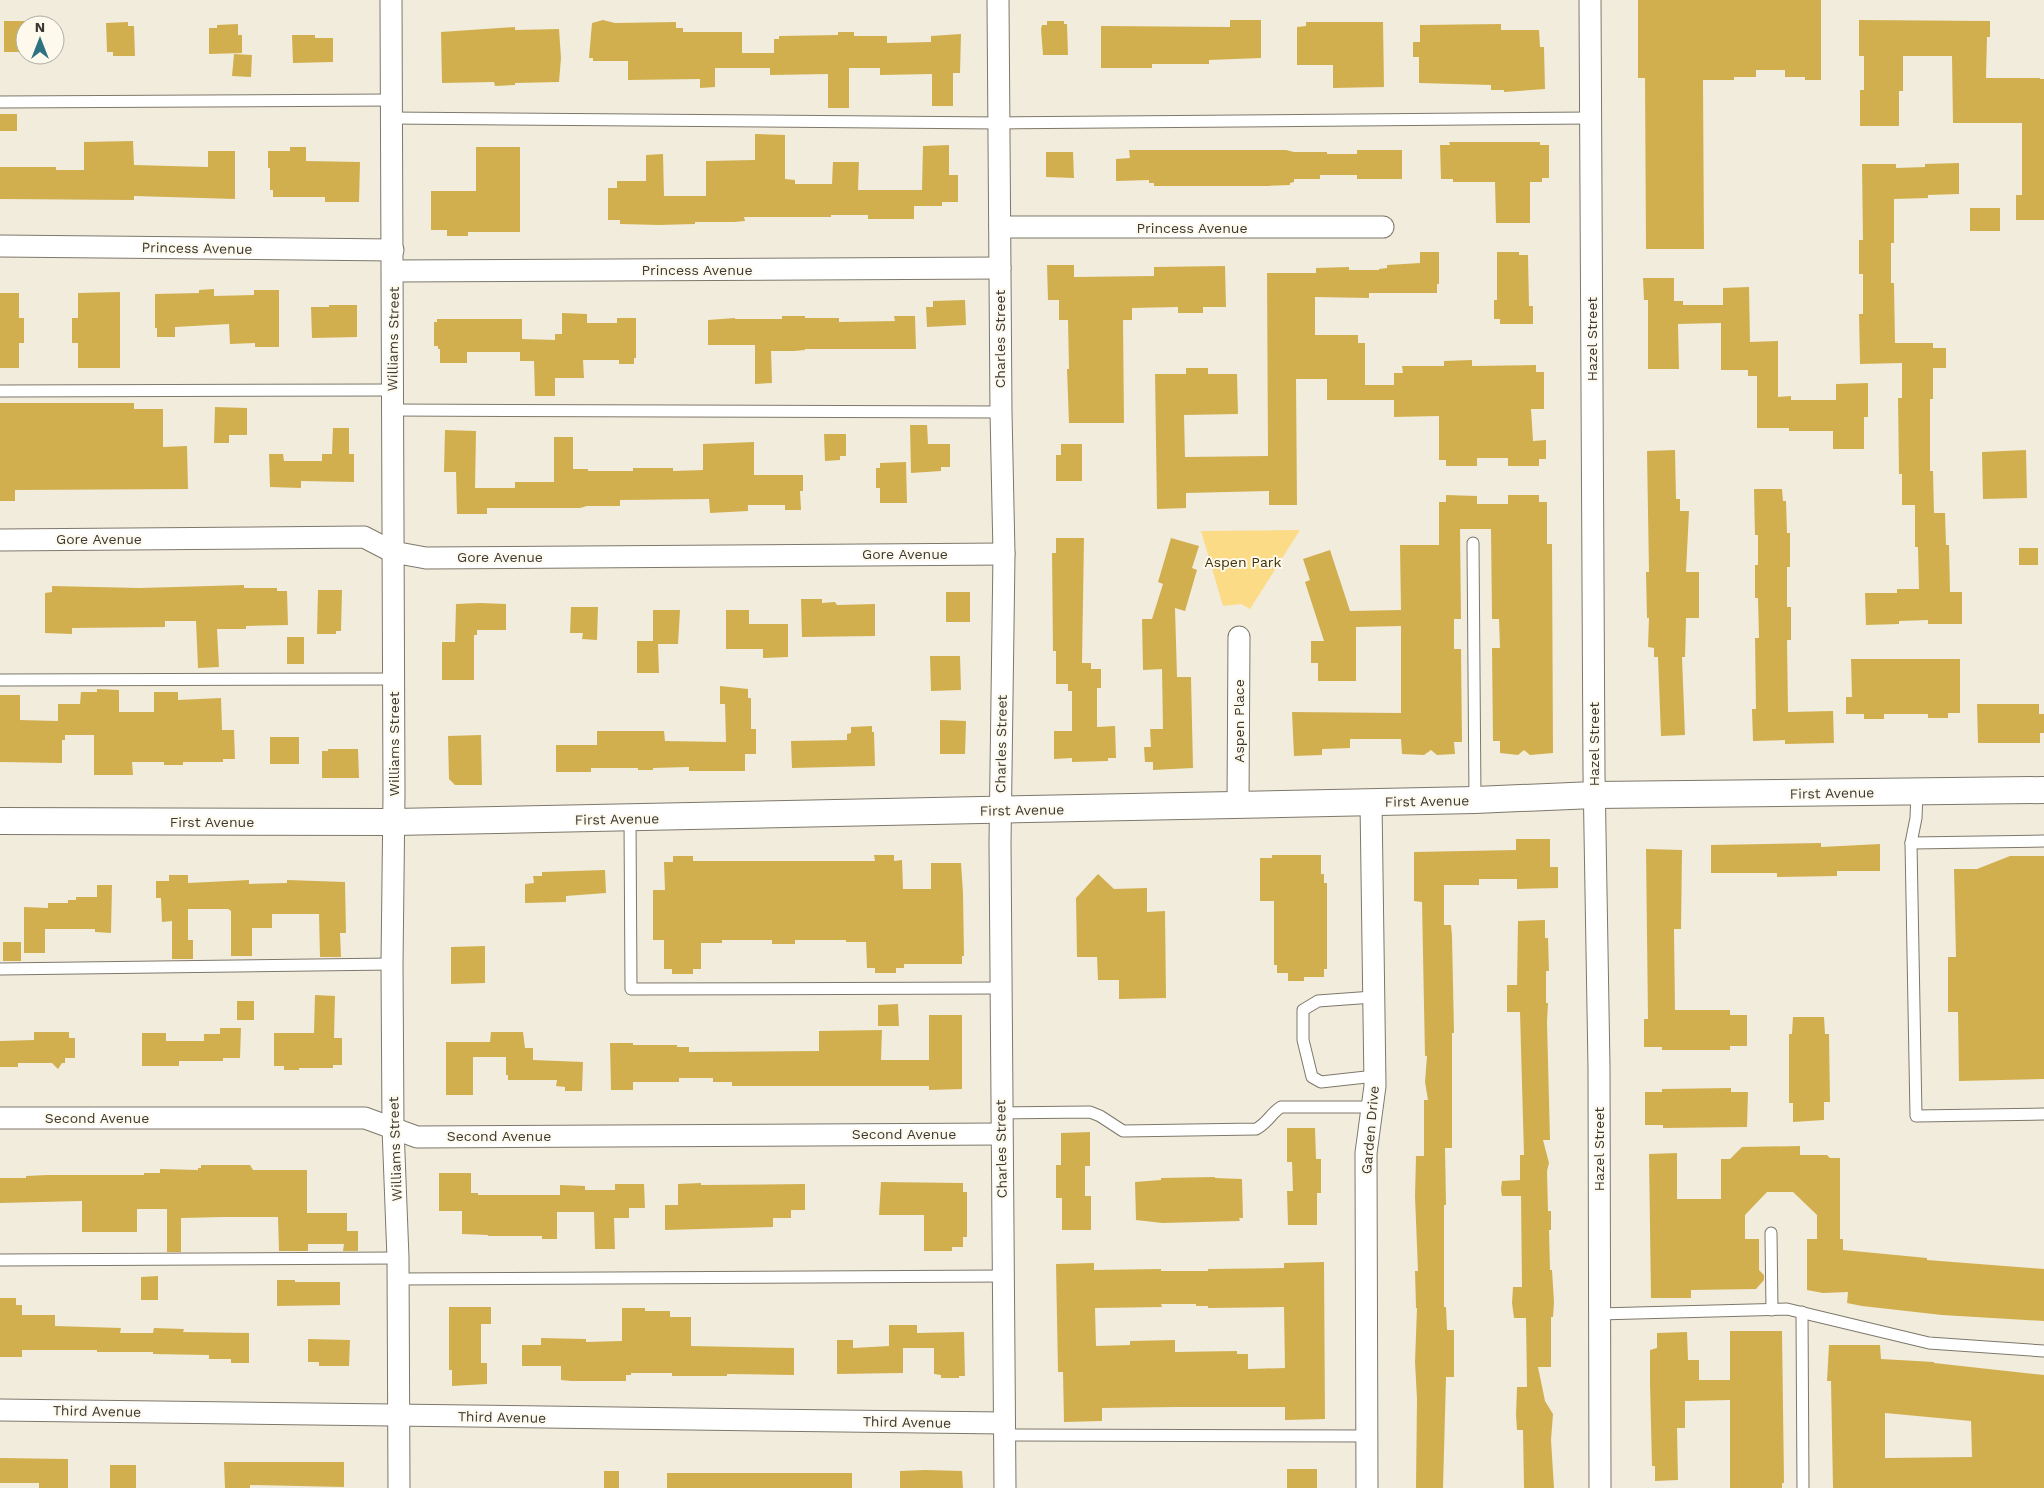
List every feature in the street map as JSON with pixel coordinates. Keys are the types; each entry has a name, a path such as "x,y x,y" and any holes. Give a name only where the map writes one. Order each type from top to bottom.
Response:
{"street":[{"name":"Williams Street","path":"391,0 394,679 392,964 398,1258 399,1488"},
{"name":"Charles Street","path":"998,0 1004,554 1000,811 1005,1488"},
{"name":"Hazel Street","path":"1590,0 1594,795 1599,1068 1598,1314 1600,1488"},
{"name":"Princess Avenue","path":"1000,227 1383,227"},
{"name":"Princess Avenue","path":"0,246 393,250"},
{"name":"Princess Avenue","path":"393,272 1000,268"},
{"name":"Gore Avenue","path":"0,540 364,537 393,552 426,558 1004,554"},
{"name":"Aspen Place","path":"1238,805 1239,637"},
{"name":"First Avenue","path":"0,821 394,822 630,819 1475,800 1594,795 2044,790"},
{"name":"Garden Drive","path":"1366,1488 1366,1153 1375,1076 1371,802"},
{"name":"Second Avenue","path":"0,1118 365,1118 416,1136 1001,1123"},
{"name":"Third Avenue","path":"0,1410 399,1416 1004,1429"}],"lane":[{"path":"0,102 998,123 1591,118"},
{"path":"0,391 1001,412"},
{"path":"1473,543 1475,800"},
{"path":"0,680 394,679"},
{"path":"1916,792 1916,818 1911,843 1916,1116 2044,1114"},
{"path":"630,819 631,989 1001,988"},
{"path":"1911,843 2044,841"},
{"path":"0,969 392,964"},
{"path":"1373,997 1318,1001 1303,1010 1303,1040 1312,1077 1321,1082 1375,1076"},
{"path":"1001,1123 1090,1112 1124,1131 1256,1128 1262,1126 1272,1112 1281,1107 1372,1107"},
{"path":"1771,1233 1772,1310"},
{"path":"0,1260 398,1258"},
{"path":"398,1279 1004,1276"},
{"path":"1598,1314 1786,1309 1929,1343 2044,1350"},
{"path":"1802,1312 1803,1488"},
{"path":"1004,1429 1366,1436"}],"green space":[{"name":"Aspen Park","path":"1300,530 1250,609 1241,604 1223,606 1201,531"}],"building":[{"path":"1638,0 1821,0 1821,80 1805,80 1805,77 1785,77 1785,70 1756,70 1756,77 1734,77 1734,80 1703,80 1704,249 1646,249 1645,78 1638,78"},
{"path":"603,20 615,23 676,22 676,28 683,28 683,32 742,32 742,53 774,53 774,39 779,39 779,36 838,35 838,32 854,32 854,36 887,36 887,43 931,42 931,36 961,34 960,73 953,73 953,106 932,106 932,74 880,75 880,68 849,68 849,108 828,108 828,74 770,75 770,68 715,68 715,87 700,88 700,79 628,80 628,61 593,61 593,58 589,58 592,23"},
{"path":"1230,20 1261,20 1261,58 1209,60 1209,64 1152,64 1152,68 1101,68 1101,26 1230,27"},
{"path":"1859,20 1990,21 1990,37 1987,37 1986,78 2044,79 2044,220 2016,220 2016,195 2022,195 2022,123 1953,123 1952,56 1903,56 1903,91 1899,91 1899,126 1860,126 1860,90 1864,90 1864,56 1859,56"},
{"path":"4,21 15,21 15,52 4,52"},
{"path":"1047,21 1064,21 1064,24 1067,24 1068,55 1043,55 1041,29 1042,25 1047,25"},
{"path":"128,22 128,26 134,26 135,56 113,56 113,52 107,52 106,23"},
{"path":"1306,22 1383,22 1384,87 1333,88 1333,65 1297,65 1297,27 1306,26"},
{"path":"238,24 238,35 242,35 242,53 209,54 209,28 217,28 217,25"},
{"path":"1501,24 1501,30 1539,30 1540,47 1544,47 1545,89 1504,92 1504,90 1491,90 1491,85 1419,83 1419,57 1413,57 1413,42 1420,42 1420,25"},
{"path":"515,27 515,30 559,29 561,58 559,82 515,83 515,85 495,86 494,82 442,83 441,32"},
{"path":"292,35 315,35 315,38 333,38 333,62 293,63"},
{"path":"234,54 252,55 251,77 232,76"},
{"path":"0,114 17,114 17,131 0,131"},
{"path":"755,134 785,135 785,179 795,180 795,184 832,184 833,162 859,162 858,190 922,190 923,146 949,145 949,175 958,175 958,202 942,202 942,206 914,206 914,219 868,219 868,215 744,217 745,221 660,225 620,224 620,220 608,220 608,188 617,188 617,181 646,181 646,155 663,154 664,196 706,196 706,161 755,160"},
{"path":"133,141 134,165 208,167 208,151 235,151 235,199 134,196 134,200 0,199 0,167 56,167 56,170 84,170 84,142"},
{"path":"1449,142 1540,142 1540,145 1549,145 1549,178 1542,178 1542,182 1530,182 1530,223 1496,223 1495,182 1453,182 1453,179 1441,179 1440,145 1450,145"},
{"path":"290,147 306,147 306,161 360,162 359,202 325,202 325,197 273,197 273,190 270,190 268,151 290,151"},
{"path":"476,147 520,147 520,232 468,232 468,236 447,236 447,230 431,230 431,191 476,191"},
{"path":"1129,150 1286,150 1294,152 1327,152 1327,154 1357,154 1357,150 1402,150 1402,179 1357,179 1357,175 1320,175 1320,179 1294,179 1294,182 1290,183 1290,185 1267,186 1154,186 1154,183 1149,183 1149,180 1116,181 1116,159 1130,158"},
{"path":"1046,152 1073,152 1074,178 1046,177"},
{"path":"1959,163 1959,194 1928,195 1928,198 1894,199 1894,243 1891,243 1891,283 1894,283 1895,343 1933,343 1933,348 1946,348 1946,368 1933,368 1933,399 1930,399 1930,471 1933,471 1934,513 1945,513 1946,545 1949,545 1950,592 1962,592 1962,624 1928,624 1928,620 1899,621 1899,624 1866,625 1865,593 1897,593 1897,589 1919,589 1918,547 1915,547 1915,505 1902,505 1902,474 1899,474 1898,398 1902,398 1902,363 1860,364 1859,314 1863,314 1863,274 1859,274 1859,240 1863,240 1862,164 1896,164 1896,168 1925,167 1925,164"},
{"path":"1970,208 2000,208 2000,231 1970,231"},
{"path":"1420,252 1439,252 1439,284 1437,284 1437,293 1369,293 1369,298 1315,297 1315,335 1358,335 1358,343 1365,343 1365,385 1394,385 1394,373 1403,373 1402,366 1444,366 1444,361 1472,360 1472,366 1536,365 1536,372 1544,372 1544,409 1531,409 1533,441 1546,440 1546,459 1539,459 1539,466 1508,466 1508,458 1477,458 1477,466 1446,466 1446,460 1439,460 1439,416 1394,417 1394,400 1327,400 1327,379 1296,379 1297,505 1269,505 1269,491 1186,493 1186,508 1157,509 1155,374 1186,374 1186,368 1208,368 1208,374 1237,374 1238,414 1184,415 1185,457 1268,456 1267,273 1316,273 1316,268 1349,267 1349,270 1379,270 1387,268 1387,265 1420,263"},
{"path":"1497,252 1519,252 1519,255 1528,255 1529,306 1533,306 1533,324 1500,324 1500,319 1494,319 1494,300 1497,300"},
{"path":"1047,265 1074,265 1074,277 1154,276 1154,267 1225,266 1226,307 1203,307 1203,313 1178,313 1178,307 1132,308 1132,320 1123,320 1124,423 1069,423 1068,320 1059,320 1059,300 1048,300"},
{"path":"1643,278 1674,278 1674,301 1683,301 1683,305 1723,305 1723,288 1749,287 1750,342 1778,341 1778,397 1791,396 1791,400 1836,400 1836,384 1868,383 1868,417 1864,417 1864,449 1833,449 1833,431 1789,431 1789,428 1757,428 1757,376 1748,376 1748,370 1721,370 1721,323 1678,324 1679,369 1648,369 1648,300 1644,300"},
{"path":"214,289 214,296 254,295 254,290 279,290 279,347 255,347 255,343 230,344 229,324 175,327 175,337 157,337 157,328 155,328 155,294 199,293 199,290"},
{"path":"120,292 120,368 78,368 78,343 72,343 72,318 78,318 78,293"},
{"path":"0,293 19,293 19,318 24,318 24,343 19,343 19,368 0,368"},
{"path":"965,300 966,325 927,327 926,307 933,307 933,301"},
{"path":"329,305 357,305 357,337 312,338 311,307 329,307"},
{"path":"562,313 587,314 587,323 617,323 617,318 636,318 636,358 634,358 634,364 619,364 619,360 583,360 584,378 555,378 555,396 535,396 534,361 520,361 520,352 467,352 467,363 440,363 440,349 438,349 438,346 434,346 434,322 437,322 437,319 522,319 522,339 555,340 555,334 562,334"},
{"path":"782,316 839,318 839,322 895,321 894,316 915,316 916,349 805,349 771,351 772,383 755,384 755,345 708,345 708,320 735,318 782,319"},
{"path":"0,403 134,403 134,409 163,409 163,447 187,446 188,489 15,490 15,501 0,501"},
{"path":"215,407 247,408 247,435 229,435 229,443 214,443"},
{"path":"910,425 927,425 928,444 950,444 950,467 941,467 941,471 911,473"},
{"path":"333,428 349,428 349,454 354,454 354,482 301,481 301,488 270,487 269,454 283,454 284,461 322,461 322,454 332,454"},
{"path":"445,430 476,431 475,488 515,488 515,482 554,482 554,437 573,437 573,469 588,469 588,471 633,471 633,468 673,468 673,471 703,470 703,444 754,442 754,475 803,475 803,491 800,491 801,510 785,510 785,505 748,505 748,511 710,513 709,499 620,500 620,506 487,508 487,514 457,514 456,472 444,472"},
{"path":"824,434 846,434 846,456 840,456 840,460 825,461"},
{"path":"1061,444 1082,444 1082,481 1056,481 1056,455 1061,455"},
{"path":"1675,450 1676,499 1680,499 1680,511 1689,511 1686,572 1699,572 1699,618 1686,618 1685,657 1682,657 1685,735 1661,736 1658,657 1654,657 1654,648 1648,647 1649,618 1647,618 1646,572 1649,572 1647,451"},
{"path":"2026,450 2027,498 1983,499 1982,452"},
{"path":"906,462 907,503 880,503 880,488 876,488 876,468 880,468 880,463"},
{"path":"1754,489 1782,489 1783,501 1786,501 1787,533 1790,533 1790,567 1787,567 1787,607 1791,607 1791,640 1787,640 1788,712 1833,711 1834,743 1785,744 1785,740 1753,741 1752,709 1756,709 1755,638 1759,638 1758,598 1755,598 1755,565 1758,565 1758,535 1755,535"},
{"path":"1446,495 1477,496 1477,504 1508,504 1508,495 1539,495 1539,502 1547,502 1547,544 1552,544 1553,753 1530,755 1524,750 1518,755 1500,753 1500,741 1493,741 1492,648 1500,648 1499,619 1492,619 1491,529 1460,529 1461,619 1454,619 1454,649 1461,649 1462,742 1454,742 1455,754 1437,755 1431,750 1424,755 1402,754 1401,739 1350,739 1350,748 1322,749 1322,755 1294,756 1292,712 1401,713 1401,626 1356,627 1356,681 1318,681 1318,663 1311,663 1311,641 1324,641 1305,582 1310,580 1303,559 1330,550 1350,611 1401,610 1400,545 1439,545 1439,502 1446,502"},
{"path":"1056,538 1084,538 1082,663 1091,663 1091,669 1101,669 1101,688 1097,688 1097,727 1115,726 1116,758 1108,758 1108,761 1072,762 1072,758 1054,759 1054,731 1072,731 1072,691 1068,691 1068,684 1056,684 1056,651 1053,651 1052,553 1056,553"},
{"path":"1171,538 1199,546 1192,568 1197,570 1185,611 1175,608 1177,677 1191,677 1193,768 1153,770 1153,762 1145,762 1144,747 1151,747 1150,729 1163,729 1162,669 1143,670 1142,619 1152,619 1163,584 1158,582"},
{"path":"2019,548 2038,548 2038,565 2019,565"},
{"path":"244,585 244,588 277,588 277,591 287,591 288,625 246,626 246,629 217,629 219,667 198,668 196,621 165,621 165,627 72,628 72,634 45,633 45,593 52,592 52,586 140,588"},
{"path":"318,590 342,590 341,631 336,631 336,634 317,634"},
{"path":"946,592 970,592 970,622 946,622"},
{"path":"801,599 822,599 822,603 835,602 837,605 875,604 875,636 802,637"},
{"path":"456,604 506,604 506,630 477,630 477,635 474,635 474,680 442,680 442,642 455,642"},
{"path":"571,607 598,607 597,640 582,639 583,633 570,633"},
{"path":"653,610 680,610 678,644 658,644 659,673 637,673 637,641 653,641"},
{"path":"726,610 749,610 749,624 788,624 788,657 763,658 763,649 726,649"},
{"path":"287,637 304,637 304,664 287,664"},
{"path":"930,656 960,656 961,690 931,691"},
{"path":"1851,659 1960,659 1960,713 1948,713 1948,718 1928,718 1928,714 1884,714 1884,719 1864,719 1864,714 1846,714 1846,697 1852,697"},
{"path":"720,686 748,689 748,698 751,698 751,729 756,729 756,754 745,754 745,771 689,771 689,767 653,768 653,770 638,770 638,768 591,768 591,772 556,772 556,745 597,745 597,731 664,731 665,741 726,742 725,704 720,704"},
{"path":"97,689 119,690 119,712 154,712 154,692 178,692 178,700 221,698 222,730 234,730 235,759 223,759 223,762 183,762 183,765 164,765 164,762 132,762 133,775 94,775 94,735 65,735 65,740 62,740 62,763 0,762 0,695 20,695 20,720 58,721 58,704 80,704 81,692 97,692"},
{"path":"1977,704 2039,704 2039,714 2044,714 2044,733 2040,733 2040,743 1978,743"},
{"path":"940,720 966,721 965,754 940,754"},
{"path":"872,726 872,732 874,732 875,766 792,768 791,741 847,740 847,734 851,733 851,727"},
{"path":"481,735 482,785 455,785 449,779 448,736"},
{"path":"270,737 299,737 299,764 270,764"},
{"path":"328,749 358,749 359,778 322,778 322,751 328,751"},
{"path":"1516,839 1550,839 1550,867 1558,867 1558,888 1517,889 1517,879 1479,879 1479,885 1444,885 1444,925 1451,925 1452,936 1454,1033 1452,1033 1452,1148 1445,1148 1444,1307 1446,1307 1447,1330 1454,1330 1454,1377 1446,1377 1443,1488 1416,1488 1417,1399 1415,1362 1417,1308 1415,1271 1418,1271 1415,1196 1416,1156 1424,1156 1424,1100 1428,1100 1425,1082 1427,1056 1425,1056 1422,902 1414,901 1414,852 1516,850"},
{"path":"1821,843 1821,847 1880,844 1880,871 1837,871 1837,876 1777,877 1777,873 1711,873 1711,845"},
{"path":"1646,849 1682,850 1681,929 1674,929 1675,1010 1730,1010 1730,1015 1747,1015 1747,1046 1730,1046 1730,1050 1662,1050 1662,1047 1644,1047 1644,1019 1648,1019"},
{"path":"874,855 894,855 894,861 902,860 903,889 931,889 931,863 961,863 964,956 962,956 962,964 904,964 904,968 896,968 896,973 875,973 875,968 867,968 866,942 795,940 795,944 772,944 772,940 722,940 722,943 701,943 701,969 693,969 693,974 672,974 672,969 664,969 664,940 653,940 653,890 665,890 664,862 673,862 673,856 693,856 693,861 875,861"},
{"path":"1272,855 1321,855 1321,874 1324,874 1324,883 1327,883 1327,969 1324,969 1324,977 1304,977 1304,981 1288,981 1288,973 1277,973 1277,965 1274,965 1274,901 1260,901 1260,858 1272,858"},
{"path":"2010,856 2044,856 2044,1079 1959,1081 1958,1012 1948,1012 1948,957 1956,957 1954,869 1977,869"},
{"path":"605,870 606,893 566,896 566,902 525,903 525,884 534,883 533,876 542,876 542,872"},
{"path":"1098,874 1114,889 1147,888 1147,912 1165,911 1166,998 1119,999 1119,980 1098,980 1097,957 1077,957 1076,898"},
{"path":"169,875 188,875 188,883 249,880 249,884 287,883 287,880 345,882 346,933 340,933 341,957 320,957 319,914 272,914 272,928 252,928 252,956 231,956 231,911 228,909 188,909 188,940 193,940 193,959 172,959 172,921 162,922 161,898 156,898 156,881 169,881"},
{"path":"97,885 112,885 111,933 95,932 95,929 45,929 45,953 24,953 24,907 48,908 48,903 68,903 68,900 76,900 76,897 97,897"},
{"path":"1545,920 1545,938 1548,938 1549,971 1546,971 1546,1003 1548,1003 1550,1140 1543,1140 1549,1163 1547,1171 1548,1211 1551,1211 1551,1230 1549,1230 1550,1270 1552,1270 1554,1302 1553,1317 1551,1317 1551,1367 1538,1367 1545,1401 1553,1414 1551,1440 1554,1488 1524,1488 1523,1430 1517,1430 1516,1415 1517,1387 1527,1387 1526,1318 1514,1318 1512,1303 1513,1287 1522,1287 1521,1196 1502,1196 1501,1189 1502,1181 1520,1180 1520,1155 1524,1155 1520,1012 1507,1012 1507,985 1517,985 1518,921"},
{"path":"3,942 21,942 21,961 3,961"},
{"path":"485,946 485,983 451,984 451,947"},
{"path":"315,995 335,996 334,1038 342,1038 342,1065 333,1065 333,1068 299,1068 299,1070 284,1070 284,1066 274,1066 274,1033 314,1033"},
{"path":"237,1001 254,1001 254,1020 237,1020"},
{"path":"898,1004 899,1026 878,1026 878,1005"},
{"path":"929,1015 962,1015 962,1089 929,1090 929,1086 732,1086 732,1082 713,1082 713,1078 679,1078 679,1082 633,1082 633,1090 611,1090 610,1043 677,1045 677,1047 689,1047 689,1052 819,1051 819,1031 882,1030 881,1060 929,1060"},
{"path":"1793,1017 1824,1017 1825,1034 1829,1034 1830,1102 1824,1102 1824,1120 1793,1122 1793,1103 1789,1103 1789,1034 1792,1034"},
{"path":"220,1028 241,1028 240,1058 223,1058 223,1061 179,1061 179,1066 142,1066 142,1033 166,1033 166,1041 204,1041 204,1034 220,1034"},
{"path":"34,1032 69,1032 69,1038 75,1038 75,1058 65,1058 65,1063 62,1063 58,1069 52,1063 18,1063 18,1067 0,1067 0,1041 34,1040"},
{"path":"491,1032 523,1032 525,1048 533,1048 533,1060 583,1062 582,1091 565,1091 565,1087 556,1086 557,1080 508,1080 508,1075 506,1075 506,1057 473,1057 473,1095 446,1095 446,1042 490,1042"},
{"path":"1731,1088 1731,1092 1748,1092 1747,1127 1663,1128 1663,1125 1645,1125 1645,1092 1662,1092 1662,1089"},
{"path":"1287,1128 1315,1128 1316,1159 1321,1159 1321,1193 1317,1193 1317,1225 1288,1225 1287,1191 1293,1191 1292,1162 1287,1162"},
{"path":"1090,1132 1090,1166 1085,1166 1085,1196 1091,1196 1091,1230 1062,1230 1062,1198 1056,1198 1056,1165 1061,1165 1061,1133"},
{"path":"1800,1146 1800,1155 1827,1155 1830,1158 1840,1158 1840,1239 1843,1239 1843,1250 1927,1258 1927,1260 2044,1269 2044,1321 1942,1315 1862,1306 1847,1303 1848,1292 1823,1293 1807,1290 1807,1239 1817,1239 1817,1215 1793,1192 1767,1192 1745,1215 1745,1239 1759,1239 1759,1270 1764,1275 1764,1280 1756,1289 1691,1290 1691,1298 1651,1298 1649,1154 1677,1153 1677,1199 1721,1199 1721,1159 1730,1159 1742,1147"},
{"path":"201,1165 250,1165 253,1170 307,1170 307,1213 347,1213 347,1231 358,1231 358,1251 343,1251 344,1244 308,1244 308,1251 279,1251 278,1217 224,1217 181,1218 181,1252 167,1252 167,1209 137,1209 137,1232 82,1232 82,1201 0,1203 0,1178 26,1178 26,1176 47,1175 144,1175 144,1173 160,1173 160,1169 198,1170 198,1168 201,1168"},
{"path":"439,1173 471,1173 471,1193 478,1193 478,1195 560,1195 560,1185 585,1186 585,1190 615,1190 615,1184 644,1184 645,1208 629,1208 629,1218 614,1218 615,1249 595,1249 594,1212 557,1212 557,1239 542,1239 542,1236 462,1234 462,1211 439,1211"},
{"path":"1215,1177 1242,1179 1243,1218 1239,1218 1240,1221 1162,1223 1136,1220 1135,1182 1161,1180 1161,1178"},
{"path":"881,1182 963,1183 963,1192 967,1192 967,1237 963,1237 963,1247 952,1247 952,1251 924,1251 924,1215 879,1215"},
{"path":"701,1183 701,1185 805,1184 805,1210 791,1210 791,1218 773,1218 773,1227 665,1230 665,1205 678,1205 678,1184"},
{"path":"1324,1262 1325,1419 1285,1420 1285,1407 1176,1407 1102,1408 1102,1421 1064,1422 1063,1372 1058,1372 1056,1264 1094,1263 1094,1270 1161,1269 1161,1271 1208,1271 1208,1269 1284,1268 1284,1263","holes":["1161,1304 1196,1304 1196,1306 1208,1306 1208,1308 1284,1307 1285,1368 1248,1369 1248,1354 1237,1354 1237,1351 1175,1352 1175,1340 1130,1341 1130,1345 1096,1346 1095,1308 1162,1307"]},
{"path":"158,1276 158,1300 141,1300 141,1277"},
{"path":"277,1280 340,1282 340,1305 277,1306"},
{"path":"0,1298 16,1298 16,1305 22,1305 22,1315 55,1315 55,1326 121,1328 120,1333 153,1333 154,1328 184,1329 183,1332 249,1333 249,1363 231,1363 231,1359 209,1359 209,1355 97,1352 97,1350 22,1350 22,1357 0,1357"},
{"path":"449,1307 491,1307 491,1324 481,1324 481,1363 487,1363 487,1384 452,1386 452,1370 449,1370"},
{"path":"622,1308 645,1308 645,1311 670,1311 670,1317 691,1317 691,1346 794,1348 794,1375 727,1374 727,1376 672,1376 672,1373 631,1373 631,1375 626,1375 626,1381 571,1381 561,1380 561,1366 522,1366 522,1345 541,1345 541,1338 586,1339 586,1342 622,1341"},
{"path":"889,1325 917,1325 917,1333 964,1332 965,1376 941,1378 941,1375 934,1374 934,1348 903,1348 903,1373 837,1374 837,1340 853,1340 853,1348 889,1346"},
{"path":"1730,1331 1782,1331 1784,1483 1782,1483 1782,1488 1730,1488 1730,1400 1685,1401 1685,1428 1677,1428 1678,1480 1655,1481 1655,1466 1652,1466 1650,1350 1657,1348 1657,1333 1687,1332 1688,1360 1699,1360 1699,1380 1730,1380"},
{"path":"308,1339 350,1340 349,1366 319,1366 319,1362 308,1362"},
{"path":"1829,1345 1880,1345 1881,1359 1934,1362 2044,1375 2044,1488 1833,1488 1831,1381 1827,1381","holes":["1885,1413 1971,1421 1972,1457 1885,1458"]},
{"path":"0,1458 68,1459 68,1488 39,1488 39,1483 0,1483"},
{"path":"224,1462 344,1462 344,1487 250,1485 250,1488 225,1488"},
{"path":"110,1465 136,1465 136,1488 110,1488"},
{"path":"1287,1469 1317,1469 1317,1488 1287,1488"},
{"path":"604,1471 619,1471 619,1488 604,1488"},
{"path":"900,1471 962,1471 963,1488 900,1488"},
{"path":"667,1473 852,1473 852,1488 667,1488"}]}
